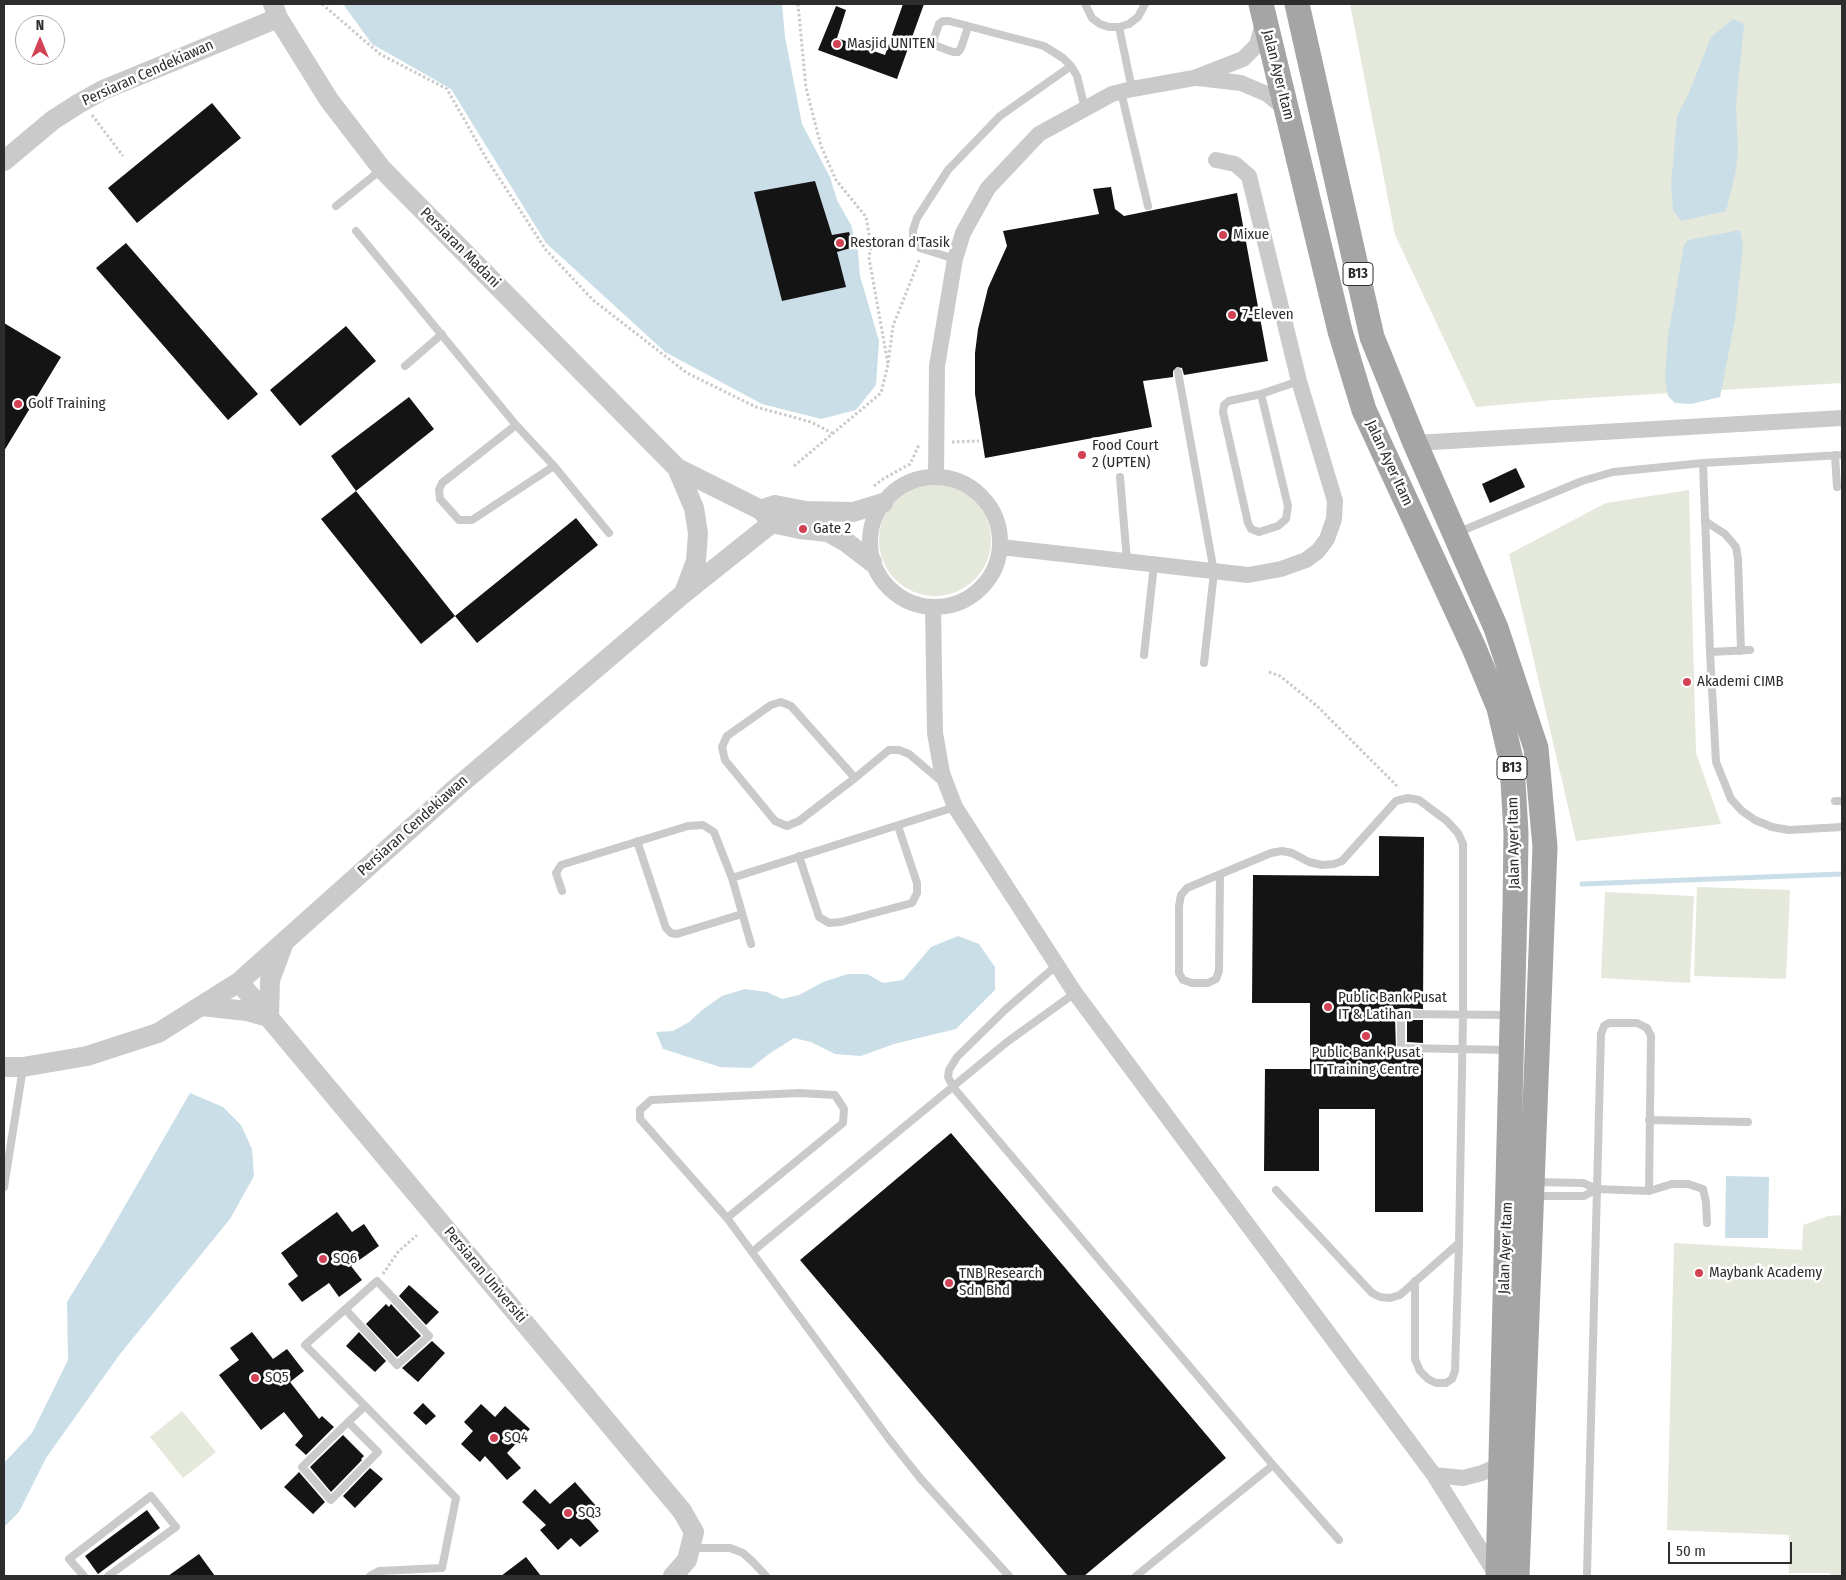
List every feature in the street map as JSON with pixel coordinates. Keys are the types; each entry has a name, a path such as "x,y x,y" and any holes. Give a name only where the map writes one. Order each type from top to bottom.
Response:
{"main road":[{"name":"Jalan Ayer Itam","path":"1297,4 1372,337 1415,443 1496,628 1536,748 1545,847 1517,1576"},
{"name":"Jalan Ayer Itam","path":"1262,11 1340,331 1364,410 1470,640 1499,708 1512,764 1516,833 1498,1576"}],"street":[{"name":"Persiaran Cendekiawan","path":"4,161 53,120 103,90 275,11"},
{"name":"Persiaran Madani","path":"275,11 329,100 382,169 677,468"},
{"path":"936,477 938,366 955,259 962,233 988,188 1040,134 1112,94 1194,78 1243,59 1258,45 1262,11"},
{"path":"1194,78 1242,83 1267,94 1287,110"},
{"path":"1001,547 1248,575 1281,569 1306,560 1318,551 1327,539 1334,519 1336,501 1299,381 1249,176 1235,164 1216,160"},
{"path":"1415,443 1842,418"},
{"path":"677,468 800,529 828,532 846,542 872,562 883,581 910,602 933,607 955,604 966,599 979,590 990,578 1001,547 998,523 994,512 979,494 959,481 936,477 924,478 877,496 853,512 769,512"},
{"path":"677,468 694,508 698,533 696,561 683,594"},
{"path":"872,562 870,537 877,496"},
{"name":"Persiaran Cendekiawan","path":"14,1067 87,1056 158,1033 239,982 456,788 683,594 769,512"},
{"path":"933,607 935,732 942,773 955,807 1075,993 1434,1475 1498,1576"},
{"path":"201,1006 247,1011 269,1017 270,980 284,941"},
{"name":"Persiaran Universiti","path":"239,982 682,1511 694,1532 687,1560 673,1576"},
{"path":"1434,1475 1463,1478 1482,1473 1500,1465"}],"lane":[{"path":"1085,4 1092,18 1100,24 1119,27 1129,24 1138,17 1145,4"},
{"path":"968,26 958,52 934,45 933,41 938,24 943,20 968,26 1044,46 1063,58 1071,66 1077,76 1086,109"},
{"path":"1119,27 1126,90 1148,206"},
{"path":"955,259 921,249 913,238 916,218 948,170 1000,116 1071,66"},
{"path":"336,206 382,169"},
{"path":"356,231 516,425 554,466 609,533"},
{"path":"405,366 442,334"},
{"path":"1178,372 1214,572 1204,663"},
{"path":"1261,394 1288,506 1286,519 1278,526 1259,532 1251,529 1248,523 1223,412 1224,405 1229,400 1261,394 1299,381"},
{"path":"516,425 442,482 439,490 440,499 459,520 472,520 554,466"},
{"path":"1455,533 1582,481 1613,472 1703,463 1839,455 1837,487"},
{"path":"1703,463 1716,762 1731,799 1742,811 1755,820 1772,827 1789,830 1842,827"},
{"path":"1120,477 1127,562"},
{"path":"1705,521 1725,534 1736,547 1741,651"},
{"path":"1144,655 1154,565"},
{"path":"1710,652 1750,650"},
{"path":"855,778 790,706 781,702 771,705 727,736 722,747 725,760 775,821 787,826 799,821 855,778 889,750 899,750 909,754 947,787"},
{"path":"1220,875 1219,971 1216,979 1208,983 1192,983 1183,980 1179,973 1179,906 1181,895 1188,888 1271,853 1282,851 1322,865 1342,861 1396,801 1408,798 1419,800 1447,821 1458,833 1462,844 1463,1015 1459,1243 1454,1371 1452,1379 1446,1383 1436,1383 1428,1379 1420,1371 1415,1359 1415,1281"},
{"path":"732,878 955,807"},
{"path":"562,891 556,873 561,865 688,826 703,825 714,832 732,878 751,944"},
{"path":"798,856 819,917 829,922 841,922 912,902 917,894 916,883 898,826"},
{"path":"637,841 666,928 671,933 677,934 742,914"},
{"path":"1057,965 1006,1009 957,1057 949,1070 948,1077 953,1087 1273,1465 1339,1540"},
{"path":"752,1252 1008,1042 1075,993"},
{"path":"1511,1050 1401,1048 1401,1014 1512,1015"},
{"path":"1587,1573 1601,1034 1604,1026 1610,1023 1637,1023 1647,1028 1650,1036 1649,1191"},
{"path":"4,1187 14,1067"},
{"path":"727,1218 843,1123 844,1109 835,1095 799,1093 651,1100 640,1110 640,1119 727,1218 889,1439 920,1478 1009,1576"},
{"path":"1649,1120 1748,1122"},
{"path":"1532,1189 1583,1183 1597,1189 1649,1191 1672,1184 1688,1184 1703,1189 1707,1223"},
{"path":"1532,1189 1584,1196 1597,1189"},
{"path":"1276,1190 1372,1293 1380,1297 1390,1298 1400,1295 1459,1243"},
{"path":"346,1310 398,1365 429,1336 377,1281 305,1345 456,1498 442,1568 379,1571 370,1576"},
{"path":"348,1422 378,1452 331,1500 302,1467 348,1422 366,1406"},
{"path":"1136,1576 1273,1465"},
{"path":"84,1576 69,1559 151,1496 176,1526 108,1576"},
{"path":"690,1548 730,1548 743,1553 766,1576"}],"path":[{"path":"322,4 380,54 447,89 486,158 546,250 593,300 687,372 756,407 812,422 832,433"},
{"path":"798,4 806,88 821,146 836,180 866,216 871,246 869,258 888,364"},
{"path":"90,112 124,156"},
{"path":"794,466 881,393 888,364 893,326 921,249 871,246"},
{"path":"877,496 883,479 910,464 921,442 979,440"},
{"path":"1269,672 1280,676 1326,715 1408,798"},
{"path":"377,1281 398,1252 417,1235"}],"shaded area":[{"path":"1350,4 1842,4 1842,383 1554,400 1476,407 1395,235"},
{"path":"935,484 956,489 974,501 986,519 991,540 986,561 974,579 956,591 935,596 914,591 896,579 884,561 879,540 884,519 896,501 914,489"},
{"path":"1689,490 1696,753 1721,824 1576,841 1509,554 1606,503"},
{"path":"1697,887 1790,890 1786,979 1694,976"},
{"path":"1605,892 1694,896 1690,983 1601,978"},
{"path":"1842,1215 1842,1576 1832,1576 1830,1573 1789,1573 1789,1535 1667,1530 1674,1243 1802,1250 1803,1225 1828,1216"},
{"path":"182,1411 216,1452 183,1478 150,1437"}],"water":[{"path":"343,4 782,4 785,37 802,124 830,177 837,200 851,225 858,251 860,276 879,341 876,385 856,410 821,419 762,404 665,352 546,243 451,89 372,44"},
{"path":"1733,19 1744,24 1736,105 1738,153 1735,175 1726,211 1681,221 1673,210 1671,186 1677,116 1689,93 1711,37"},
{"path":"1740,230 1743,246 1735,320 1720,397 1691,404 1675,403 1668,396 1665,378 1668,336 1684,245 1688,240"},
{"path":"958,936 979,944 995,967 995,990 956,1029 894,1044 861,1056 835,1054 811,1042 794,1038 751,1068 720,1067 663,1049 656,1032 673,1031 689,1022 722,996 745,989 767,992 782,999 799,995 823,982 848,974 867,974 883,983 903,980 931,947"},
{"path":"190,1093 223,1107 241,1125 252,1149 254,1176 230,1219 120,1354 46,1458 19,1512 4,1527 4,1463 32,1433 68,1360 67,1302"},
{"path":"1726,1176 1769,1177 1768,1238 1725,1238"}],"building":[{"name":"Masjid UNITEN","path":"903,4 924,4 897,79 818,50 836,6 846,10 837,38 885,55"},
{"path":"212,103 241,138 137,223 108,188"},
{"path":"815,181 832,235 849,232 854,247 837,252 846,287 782,301 754,192"},
{"path":"1111,187 1115,209 1124,216 1237,193 1268,361 1184,375 1182,368 1177,367 1173,371 1173,377 1143,381 1152,427 985,458 975,394 975,353 978,329 988,288 1007,246 1003,231 1099,214 1093,189"},
{"path":"126,243 258,394 228,420 96,268"},
{"name":"Golf Training","path":"4,323 61,357 4,451"},
{"path":"346,326 376,361 300,426 270,390"},
{"path":"409,397 434,429 356,491 331,456"},
{"path":"1516,468 1525,487 1490,503 1482,484"},
{"path":"356,491 455,616 421,644 321,519"},
{"path":"576,518 598,545 477,643 455,616"},
{"name":"Public Bank Pusat IT Training Centre","path":"1379,836 1424,837 1423,1009 1401,1008 1395,1014 1396,1051 1401,1054 1423,1054 1423,1212 1375,1212 1375,1109 1319,1109 1319,1171 1264,1171 1265,1069 1310,1069 1310,1003 1252,1003 1253,875 1379,876"},
{"path":"1407,1020 1423,1020 1423,1043 1407,1042"},
{"path":"951,1133 1226,1458 1084,1576 1068,1576 800,1260"},
{"name":"SQ6","path":"337,1212 352,1232 364,1224 379,1246 351,1266 362,1280 339,1297 329,1283 302,1302 288,1284 298,1276 281,1253"},
{"path":"409,1285 439,1312 426,1325 399,1296"},
{"path":"386,1304 389,1307 391,1304 421,1336 397,1357 366,1324"},
{"name":"SQ5","path":"252,1332 273,1359 287,1349 304,1371 290,1382 319,1419 322,1416 334,1427 306,1455 295,1445 303,1436 284,1412 261,1430 219,1375 239,1360 230,1348"},
{"path":"359,1332 386,1361 375,1372 346,1346"},
{"path":"432,1341 445,1353 418,1382 402,1368"},
{"path":"423,1403 436,1416 426,1425 413,1413"},
{"name":"SQ4","path":"481,1404 495,1417 505,1406 530,1429 507,1453 521,1468 507,1480 485,1456 480,1462 461,1444 473,1431 464,1422"},
{"path":"343,1435 364,1456 331,1492 310,1467"},
{"path":"370,1468 383,1479 355,1508 343,1496"},
{"path":"299,1472 325,1502 313,1514 284,1487"},
{"name":"SQ3","path":"575,1482 597,1507 586,1516 599,1531 580,1547 571,1538 558,1550 540,1530 546,1525 522,1502 535,1489 550,1504"},
{"path":"147,1510 160,1528 98,1574 85,1556"},
{"path":"199,1554 215,1576 168,1576"},
{"path":"526,1557 541,1576 501,1576"}],"waterway":[{"path":"1582,884 1842,874"}],"place":[{"name":"Masjid UNITEN","path":"837,44"},
{"name":"Mixue","path":"1223,235"},
{"name":"Restoran d'Tasik","path":"840,243"},
{"name":"7-Eleven","path":"1232,315"},
{"name":"Golf Training","path":"18,404"},
{"name":"Food Court 2 (UPTEN)","path":"1082,455"},
{"name":"Gate 2","path":"803,529"},
{"name":"Akademi CIMB","path":"1687,682"},
{"name":"Public Bank Pusat IT & Latihan","path":"1328,1007"},
{"name":"Public Bank Pusat IT Training Centre","path":"1366,1036"},
{"name":"SQ6","path":"323,1259"},
{"name":"Maybank Academy","path":"1699,1273"},
{"name":"TNB Research Sdn Bhd","path":"949,1283"},
{"name":"SQ5","path":"255,1378"},
{"name":"SQ4","path":"494,1438"},
{"name":"SQ3","path":"568,1513"}]}
